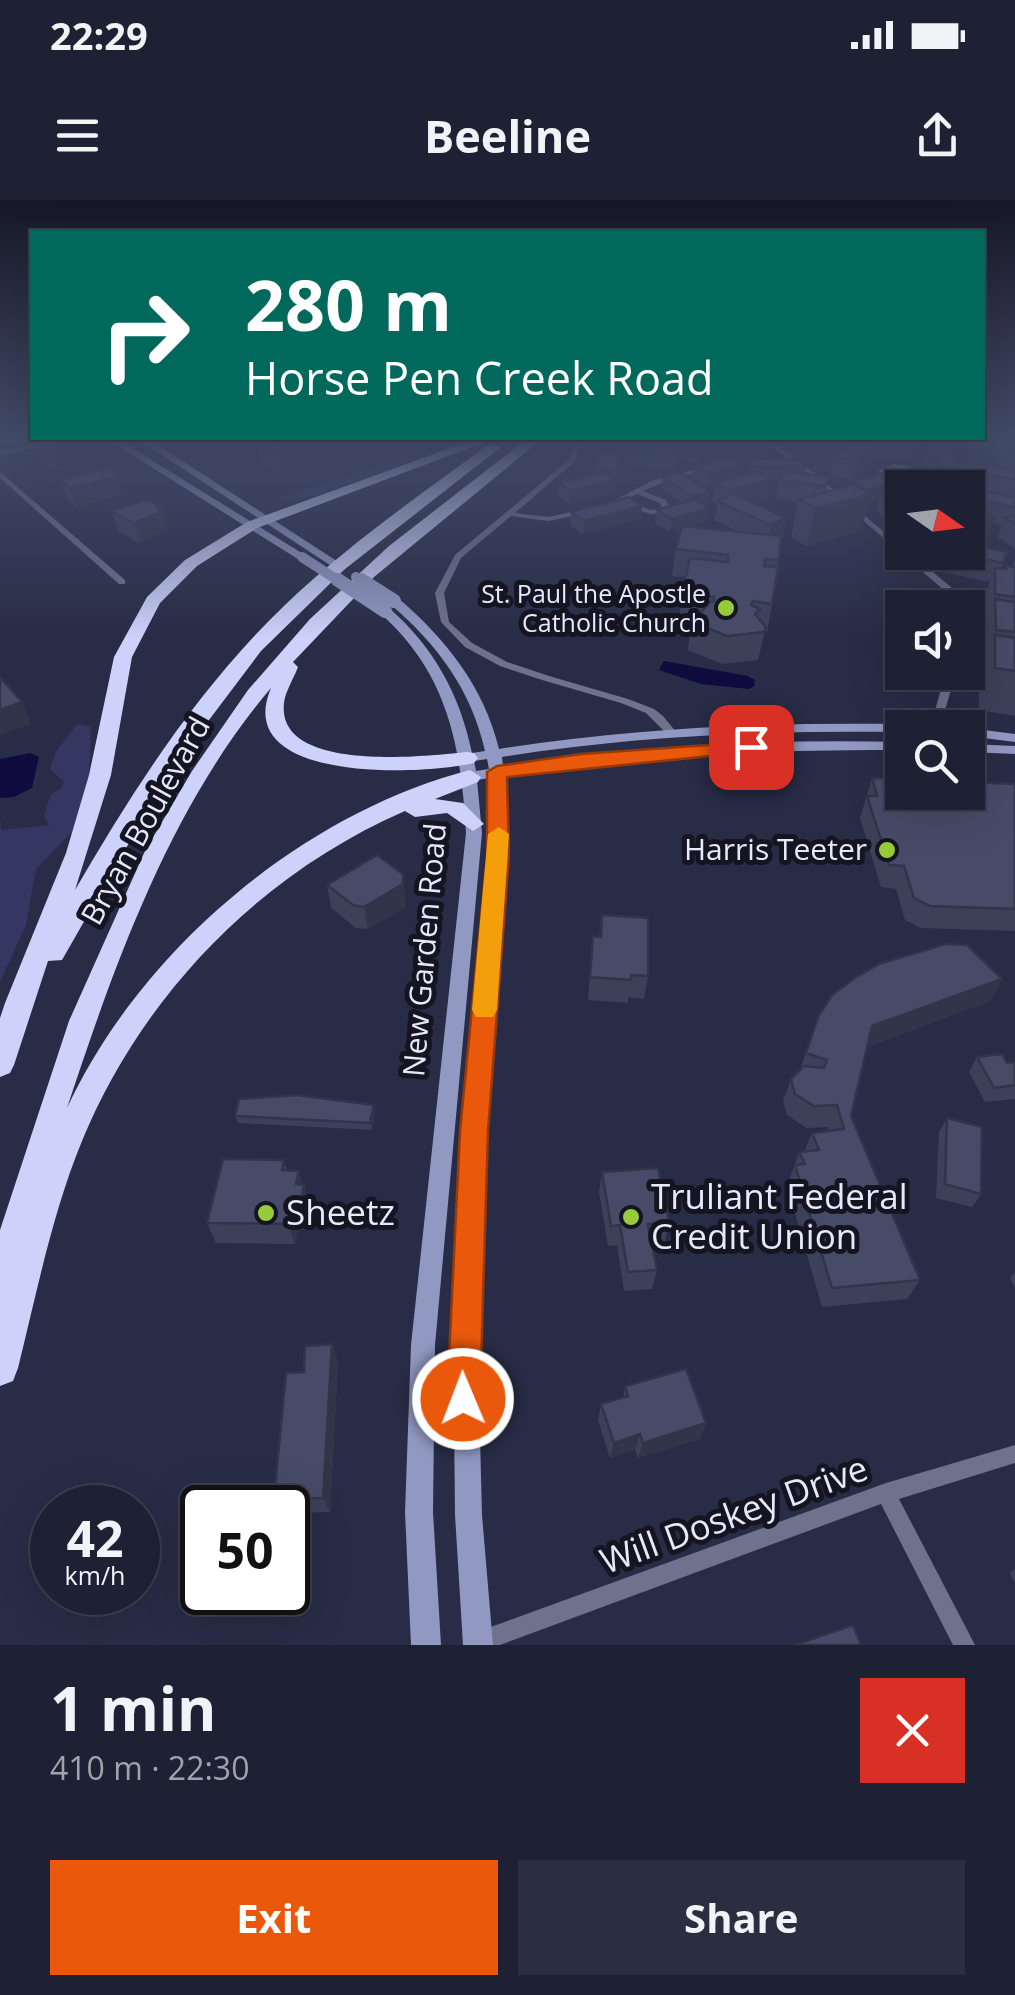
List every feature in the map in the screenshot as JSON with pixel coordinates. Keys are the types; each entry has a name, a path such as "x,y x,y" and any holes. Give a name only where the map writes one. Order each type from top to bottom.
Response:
{"highway":[{"path":"0,1065 18,1003 78,852 100,775 123,657 133,632 153,601 180,572 259,522 307,504"},
{"name":"Bryan Boulevard","path":"0,1087 50,960 82,898 142,794 194,721 245,658 314,588 421,504"},
{"name":"Bryan Boulevard","path":"0,1288 79,1026 130,903 215,749 266,680 345,593 454,504"},
{"path":"345,593 290,666 276,692 275,720 286,739 306,752 338,762 468,767"},
{"path":"0,1368 48,1191 86,1097 124,1028 181,956 300,858 468,767"},
{"path":"366,820 446,805 463,809 473,824"}],"main road":[{"name":"New Garden Road","path":"228,504 259,522"},
{"name":"New Garden Road","path":"234,504 433,636 457,666 477,703 495,763 498,856 474,1131 462,1359 474,1644"},
{"name":"New Garden Road","path":"389,606 446,686 464,739 473,824 424,1318 419,1512 426,1645"},
{"path":"824,745 829,734 845,727"},
{"path":"712,749 788,734 797,728"},
{"path":"468,767 672,733 885,728"},
{"path":"985,734 1015,738"},
{"path":"495,763 712,749 885,746"},
{"path":"985,749 1015,750"}],"street":[{"path":"34,504 122,582"},
{"path":"520,504 450,567 441,590 446,620 469,646 493,660 526,674 650,711 672,733"},
{"path":"509,514 558,518 607,504"},
{"path":"630,504 651,512 667,510 664,504"},
{"path":"848,504 885,536"},
{"path":"925,570 949,590"},
{"name":"Will Doskey Drive","path":"474,1644 886,1493 1015,1454"},
{"path":"886,1493 964,1645"}],"shaded area":[{"path":"664,661 748,676 755,680 754,686 749,689 701,684 659,670"},
{"path":"77,724 91,727 89,776 72,832 36,869 26,925 0,982 0,816 1,830 49,825 44,815 51,794 61,789 64,782 50,769 55,753"},
{"path":"30,753 39,757 32,788 14,797 0,798 0,759"}],"building":[{"path":"133,504 162,507 158,508 162,511 134,523 112,511"},
{"path":"600,504 642,506 584,521 571,512"},
{"path":"676,504 709,508 672,519 657,510"},
{"path":"725,504 756,504 787,518 771,525"},
{"name":"St. Paul the Apostle Catholic Church","path":"682,526 781,536 779,560 765,559 764,566 778,567 772,604 753,601 751,605 760,609 755,614 766,627 764,632 727,636 692,622 706,607 702,604 714,601 714,597 682,594 690,558 728,562 728,555 676,549"},
{"path":"985,547 1007,552 1003,563 985,559"},
{"path":"1015,567 1015,597 995,594 995,568"},
{"path":"995,599 1015,602 1015,632 996,630"},
{"path":"995,635 1015,638 1015,671 995,668"},
{"path":"0,677 22,702 0,710"},
{"path":"872,778 885,778 885,810 985,810 985,783 1015,784 1015,909 930,906 914,898 904,866 889,865 867,796 877,796"},
{"path":"377,855 403,874 403,884 364,907 353,905 327,885"},
{"path":"602,915 648,918 648,976 631,975 631,980 590,977 593,936 601,937"},
{"path":"946,944 967,945 1002,979 872,1026 851,1116 920,1280 832,1288 795,1165 805,1164 799,1152 819,1150 812,1133 844,1129 837,1105 814,1106 795,1094 791,1079 804,1066 824,1068 827,1060 806,1053 818,1017 832,995 879,964"},
{"path":"1002,1054 1007,1063 1015,1062 1015,1085 994,1088 977,1057"},
{"name":"Sheetz","path":"297,1095 374,1105 370,1123 235,1116 239,1099"},
{"path":"947,1118 982,1127 981,1194 945,1184"},
{"path":"223,1159 284,1160 282,1170 299,1171 296,1184 304,1185 301,1201 293,1201 288,1224 207,1223"},
{"name":"Truliant Federal Credit Union","path":"658,1168 669,1222 648,1224 657,1270 628,1272 620,1225 611,1226 602,1172"},
{"path":"332,1344 323,1498 310,1498 310,1485 275,1485 286,1373 304,1372 305,1346"},
{"path":"686,1369 706,1423 643,1443 640,1434 614,1443 601,1404 628,1396 625,1386"},
{"path":"853,1625 861,1645 795,1645"}],"slow traffic":[{"path":"485,1010 499,834"}],"place":[{"name":"St. Paul the Apostle Catholic Church","path":"726,608"},
{"name":"Harris Teeter","path":"887,850"},
{"name":"Sheetz","path":"266,1213"},
{"name":"Truliant Federal Credit Union","path":"631,1217"}],"route":[{"path":"463,1399 474,1131 498,856 497,772 581,760 751,747"}]}
